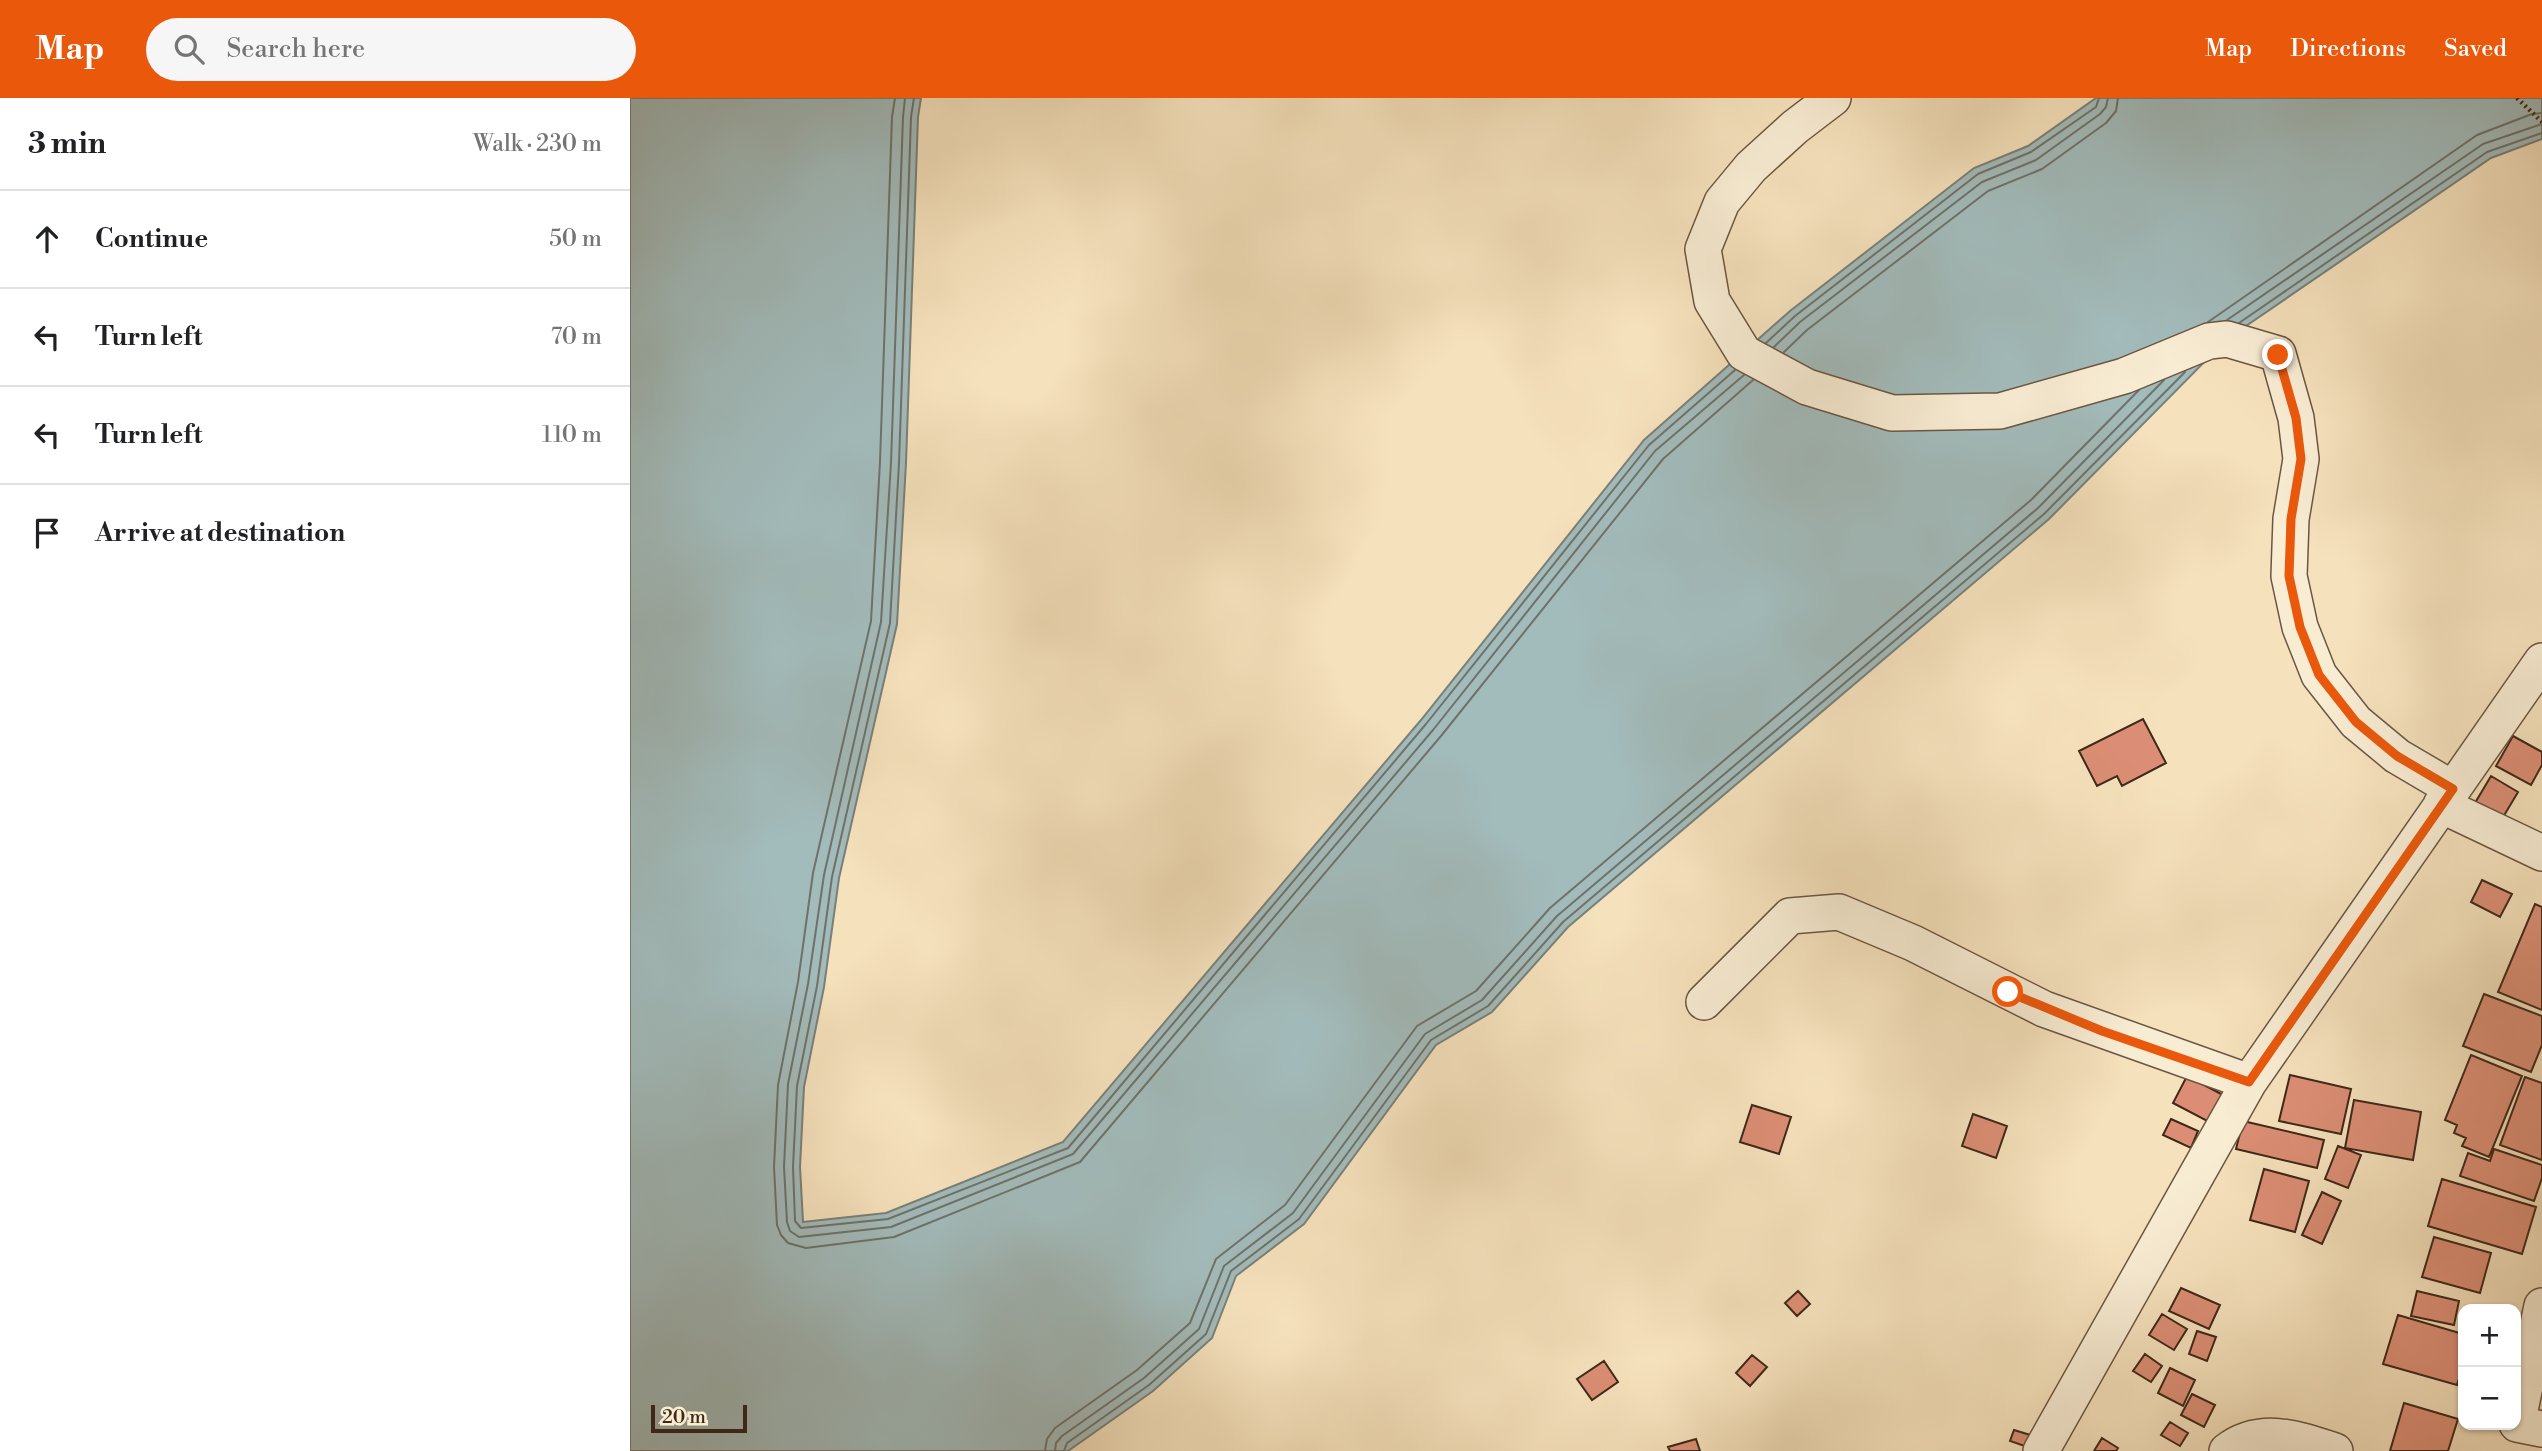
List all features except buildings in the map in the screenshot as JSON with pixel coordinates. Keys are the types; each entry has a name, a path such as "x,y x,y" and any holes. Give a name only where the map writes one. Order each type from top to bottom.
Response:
{"street":[{"path":"1833,98 1751,167 1722,202 1703,249 1712,301 1744,353 1807,387 1892,413 2000,411 2124,376 2209,341 2227,340 2278,355 2296,418 2301,459 2291,519 2289,576 2300,627 2319,675 2356,722 2447,797 2542,853"},
{"path":"2042,1451 2249,1082 2542,661"},
{"path":"1704,1002 1790,916 1839,912 1913,943 2044,1009 2249,1082"},
{"path":"2542,1306 2517,1424 2542,1429"},
{"path":"2227,1451 2266,1435 2294,1437 2335,1451"}],"path":[{"path":"2517,98 2542,122"}],"water":[{"path":"630,98 921,98 918,117 906,463 897,624 839,878 824,987 804,1087 800,1167 803,1222 886,1213 1063,1142 1421,720 1644,440 1790,311 1974,168 2028,146 2096,98 2542,98 2542,139 2491,158 2227,339 2049,519 1568,927 1492,1012 1436,1045 1304,1224 1236,1276 1212,1338 1153,1391 1068,1451 630,1451"}],"route":[{"path":"2008,992 2102,1031 2249,1082 2453,789 2397,756 2356,722 2319,675 2300,627 2289,576 2291,519 2301,459 2296,418 2278,355"}]}
